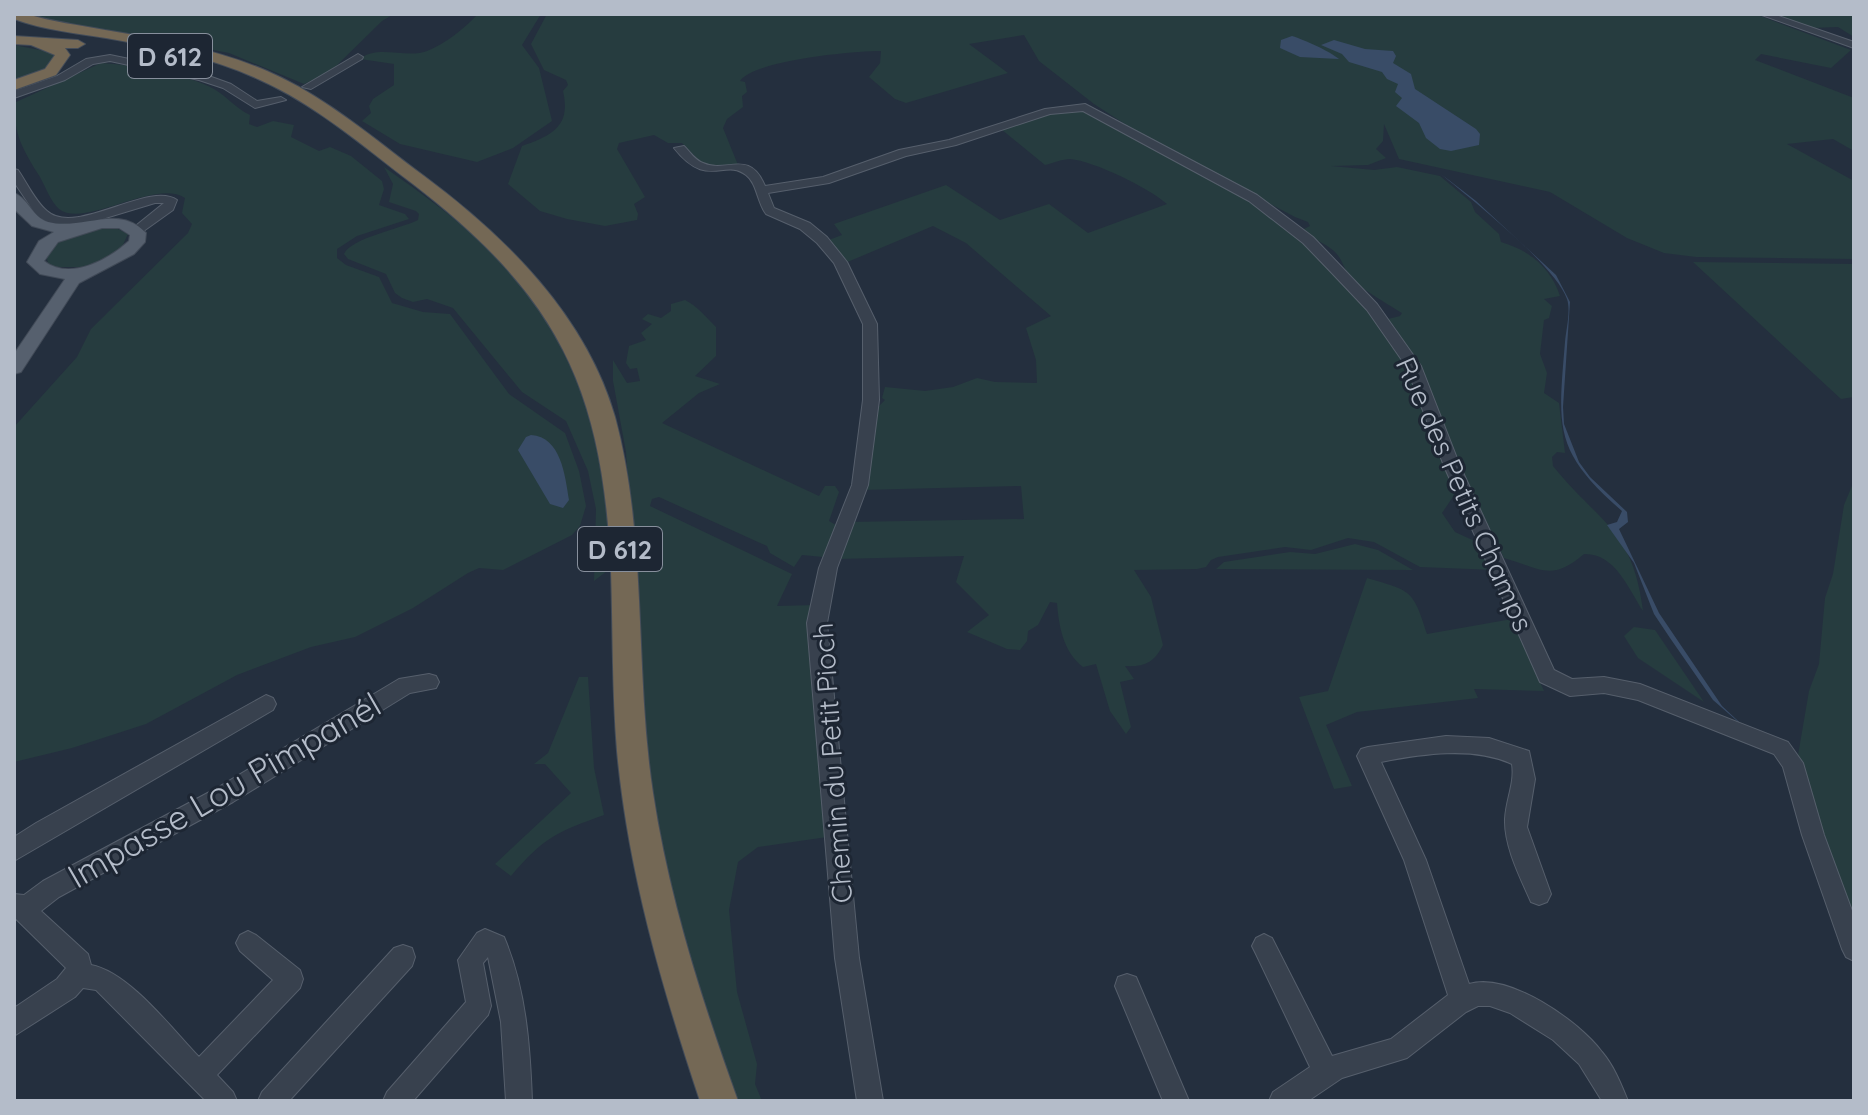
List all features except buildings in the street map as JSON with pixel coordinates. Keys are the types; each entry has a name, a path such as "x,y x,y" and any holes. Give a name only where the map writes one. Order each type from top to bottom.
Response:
{"highway":[{"name":"D 612","path":"14,14 58,26 210,55 312,98 421,182 500,249 543,296 577,350 594,385 614,467 633,751 646,845 679,987 719,1101"},
{"name":"D 612","path":"14,39 141,45 205,58 260,75"},
{"name":"D 612","path":"14,39 66,42 166,55 312,98"},
{"path":"14,39 52,47 63,55 61,63 47,74 14,85"}],"main road":[{"path":"14,198 32,221 44,227 130,227 137,242 128,252 73,280 14,368"},
{"path":"82,227 63,234 26,236 35,262 41,269 54,273 93,268"},
{"path":"14,352 54,293 57,285 54,273"}],"street":[{"path":"1764,14 1854,45"},
{"path":"312,98 358,57"},
{"path":"14,95 61,78 90,61 110,58 202,77 227,86 255,105 281,100"},
{"name":"Rue des Petits Champs","path":"761,190 825,180 1049,111 1085,107 1262,204 1308,240 1372,307 1413,366 1452,466 1547,676 1570,688 1604,685 1640,692 1781,748 1792,763 1813,835 1854,949"},
{"name":"Chemin du Petit Pioch","path":"680,148 702,169 748,170 756,178 770,211 805,226 822,240 840,262 870,324 871,400 860,485 828,568 817,623 847,958 870,1101"},
{"path":"14,173 41,213 52,220 89,219 127,210 154,199 171,200 169,207 130,227"},
{"name":"Impasse Lou Pimpanél","path":"19,906 225,795 406,685 429,682"},
{"path":"14,850 69,815 266,704"},
{"path":"1462,1000 1415,860 1368,756 1465,743 1513,753 1522,758 1525,789 1518,806 1516,827 1539,894"},
{"path":"14,1023 66,988 78,975 79,963 19,906"},
{"path":"396,1101 479,1006 470,960 485,941 496,945 504,966 517,1053 519,1101"},
{"path":"198,1076 291,979 248,943"},
{"path":"1264,946 1326,1072"},
{"path":"271,1101 403,957"},
{"path":"78,975 101,979 118,992 224,1101"},
{"path":"1127,986 1176,1101"},
{"path":"1282,1101 1347,1062 1397,1049 1426,1031 1462,1000 1479,994 1499,995 1518,1003 1557,1028 1584,1050 1603,1074 1615,1101"}],"green space":[{"path":"31,14 394,14 382,21 329,73 304,84 229,53 167,41 156,34 93,31"},
{"path":"478,14 541,14 522,45 539,68 552,121 513,148 477,162 400,144 362,121 371,113 369,106 373,99 394,85 394,64 360,59 375,53 427,51 454,35"},
{"path":"547,14 1755,14 1851,50 1831,68 1761,54 1755,60 1854,98 1854,151 1833,139 1787,144 1854,181 1854,259 1696,257 1664,253 1627,238 1550,192 1399,159 1384,124 1383,141 1376,149 1386,158 1368,165 1331,166 1374,170 1397,167 1440,176 1471,202 1475,212 1499,234 1501,242 1530,255 1551,277 1560,296 1544,299 1552,306 1549,318 1544,320 1540,354 1547,373 1544,393 1559,403 1565,453 1557,452 1552,457 1553,466 1612,529 1622,544 1638,584 1643,611 1620,574 1595,555 1584,554 1563,568 1546,571 1504,558 1399,343 1396,329 1388,319 1402,313 1353,281 1334,251 1302,230 1310,226 1308,222 1151,141 1094,104 1039,61 1024,35 969,44 1008,73 906,103 895,99 869,77 880,63 881,51 806,58 764,67 740,81 745,82 747,92 742,96 743,107 727,119 723,128 738,165 710,167 682,143 668,143 654,135 619,143 617,149 645,197 634,204 637,220 605,226 540,211 508,184 522,146 551,133 562,121 564,113 566,80 544,70 531,44"},
{"path":"1770,14 1854,14 1854,37 1838,27 1811,28"},
{"path":"14,45 55,53 55,60 45,70 14,83"},
{"path":"101,63 159,71 203,84 250,115 249,124 257,127 273,121 294,125 291,137 319,151 330,147 351,156 382,181 384,189 379,205 405,214 409,219 357,236 337,249 337,258 346,265 379,277 392,303 423,312 450,314 509,394 565,433 579,471 586,506 580,526 572,535 503,570 479,568 468,573 413,608 355,637 311,647 237,675 146,724 72,748 14,762 14,427 77,357 91,329 188,233 192,224 182,213 185,198 172,194 156,194 85,213 59,209 51,198 21,142 14,103"},
{"path":"1084,108 1276,216 1358,296 1409,370 1459,488 1442,513 1455,532 1479,543 1495,570 1420,567 1374,542 1348,538 1311,550 1285,547 1218,557 1206,567 1197,569 1134,570 1151,597 1163,645 1148,663 1125,666 1134,679 1120,682 1131,727 1126,734 1110,711 1096,664 1083,667 1071,654 1061,630 1057,603 1050,602 1038,625 1028,631 1027,641 1020,650 1007,649 967,632 989,615 956,582 964,556 836,559 849,522 1024,519 1021,486 861,490 878,407 885,400 882,398 885,387 925,391 953,387 977,378 995,382 1037,383 1036,360 1026,328 1051,316 966,243 933,226 838,266 826,241 842,235 834,224 946,185 1000,220 1049,204 1088,233 1167,204 1135,183 1093,165 1070,159 1045,165 1001,129 1043,114"},
{"path":"384,167 461,224 489,249 529,295 571,367 586,406 605,488 607,571 594,581 596,509 588,471 566,421 522,392 453,308 427,299 413,302 402,298 395,293 386,274 348,259 344,254 356,243 418,220 416,211 389,202 393,184"},
{"path":"96,227 116,228 128,234 120,251 86,267 49,267 45,251 61,238"},
{"path":"1693,262 1854,264 1854,397 1841,399"},
{"path":"685,300 716,327 716,356 695,376 720,384 699,393 662,423 819,496 825,486 835,486 839,492 829,521 839,527 823,557 802,555 794,567 770,553 767,546 659,497 652,499 650,506 792,574 777,606 816,605 827,837 758,847 738,862 729,910 737,992 757,1064 755,1084 762,1101 731,1101 673,922 647,770 626,452 613,381 613,360 627,383 640,381 637,368 630,369 626,363 629,346 646,340 641,333 652,324 642,319 648,314 661,318 671,311 671,304"},
{"path":"1854,481 1854,924 1797,761 1809,691 1819,664 1825,598 1833,574 1844,505"},
{"path":"1355,544 1378,550 1413,570 1216,569 1224,562 1290,552 1315,554"},
{"path":"1367,578 1408,594 1418,608 1427,634 1512,619 1544,691 1474,689 1478,698 1357,712 1326,725 1352,786 1334,789 1299,697 1328,691"},
{"path":"1634,627 1655,630 1704,702 1638,658 1624,636"},
{"path":"579,677 588,677 594,768 604,815 552,837 511,876 495,864 571,793 545,764 534,764 548,753"}],"water":[{"path":"1292,36 1339,59 1300,57 1280,48 1281,40"},
{"path":"1334,40 1365,49 1393,51 1396,56 1393,63 1411,74 1415,89 1476,129 1480,134 1479,145 1451,151 1440,149 1426,138 1419,123 1396,106 1402,98 1395,92 1398,84 1387,79 1382,72 1349,62 1342,54 1321,45"},
{"path":"1441,174 1476,201 1556,275 1570,302 1563,407 1564,424 1579,462 1590,477 1627,512 1628,522 1619,529 1659,613 1722,706 1751,733 1713,700 1654,614 1634,563 1607,525 1617,522 1622,511 1599,490 1572,454 1565,436 1561,396 1569,309 1567,299 1547,269 1530,251"},
{"path":"531,435 549,442 560,459 569,500 563,508 550,504 518,450 526,437"}]}
